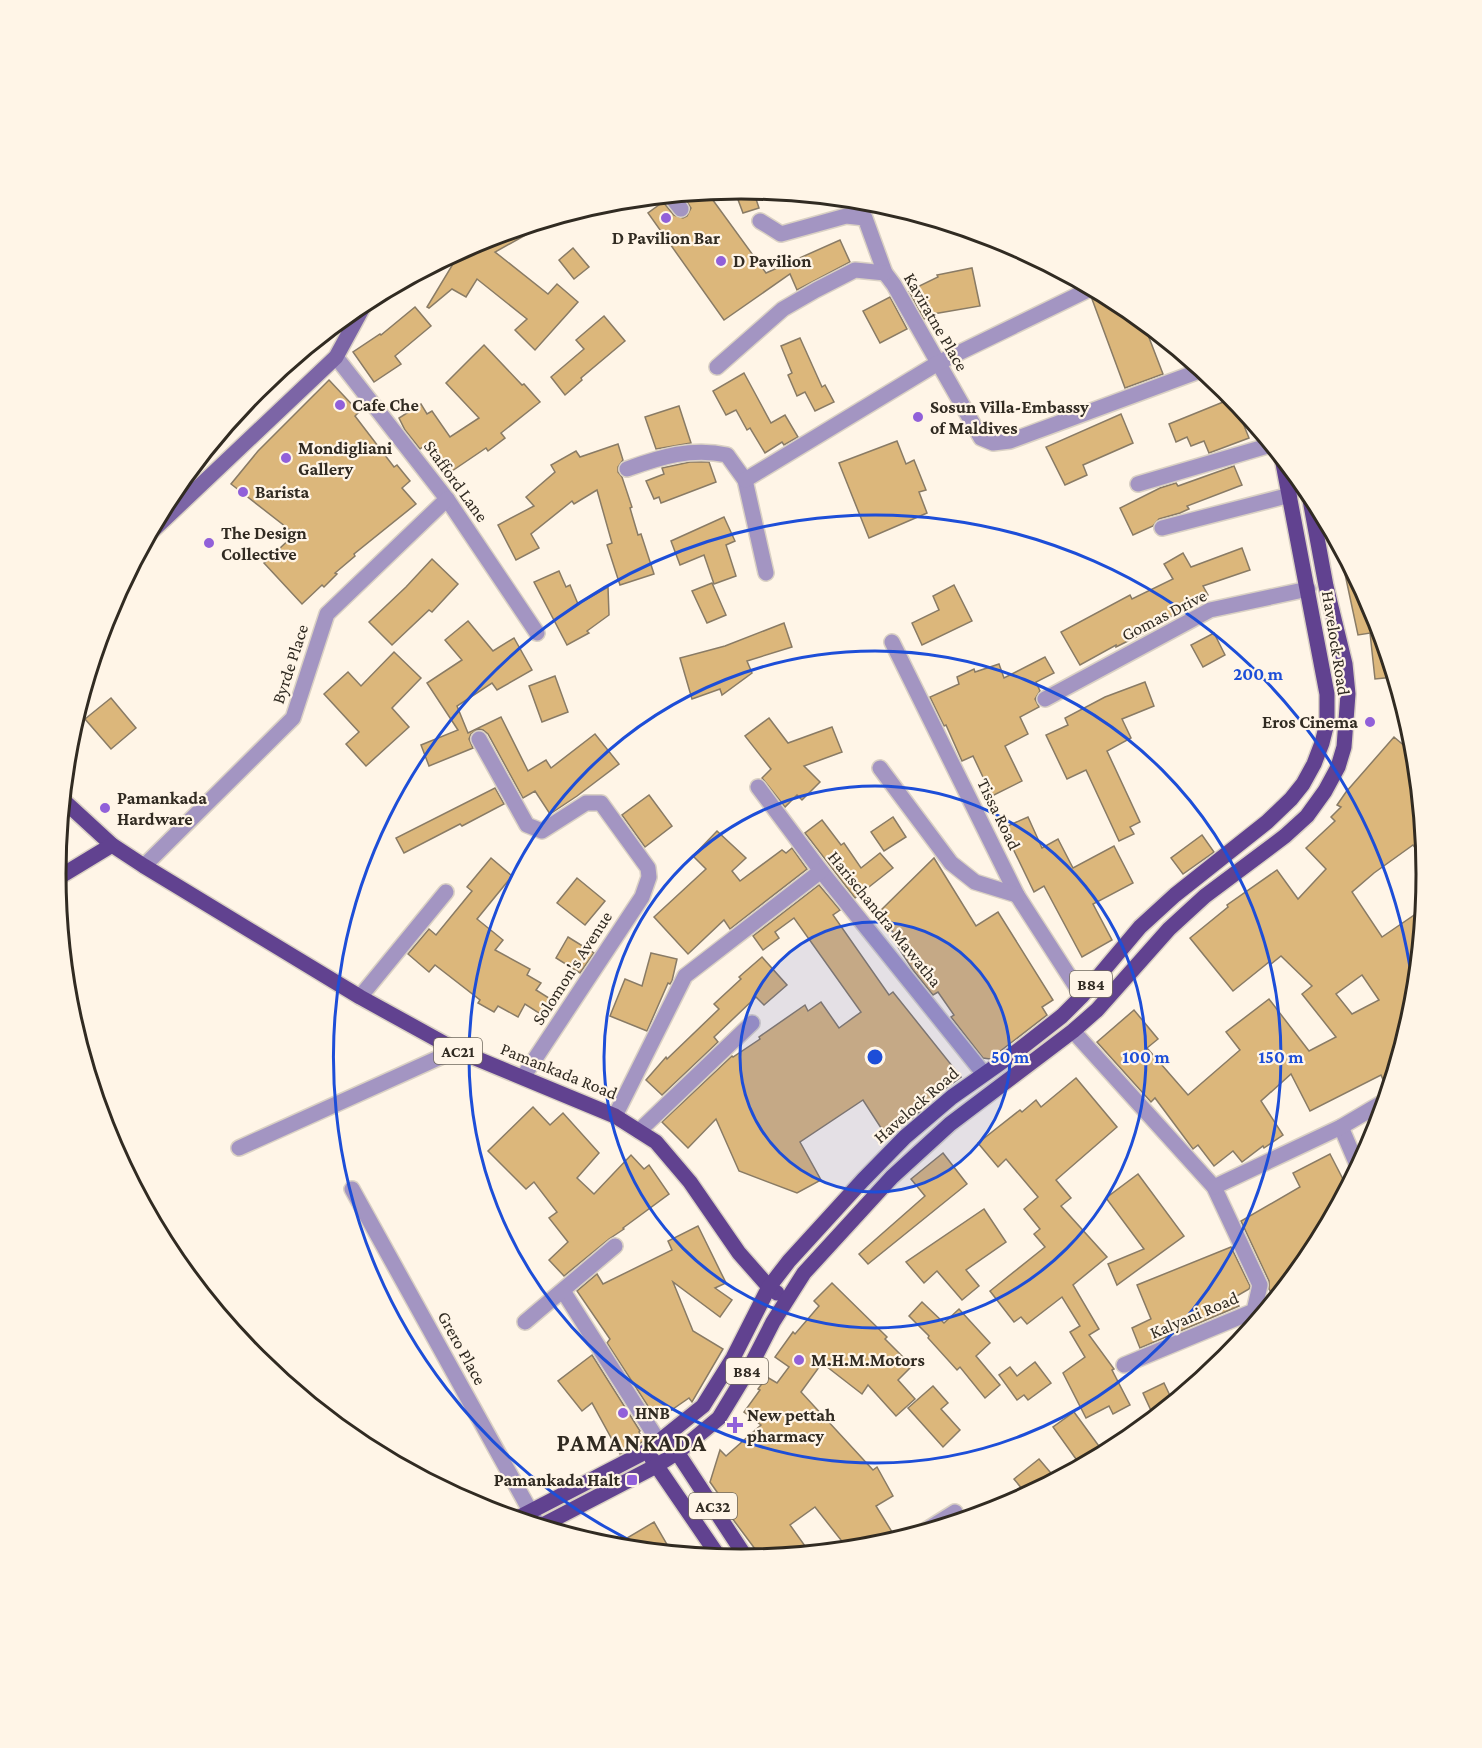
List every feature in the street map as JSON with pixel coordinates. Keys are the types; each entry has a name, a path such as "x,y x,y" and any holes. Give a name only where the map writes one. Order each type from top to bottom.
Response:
{"main road":[{"path":"171,514 336,357 357,319"},
{"name":"Havelock Road","path":"526,1514 657,1443 704,1406 733,1358 769,1287 789,1261 905,1137 952,1097 1062,1016 1082,996 1140,927 1175,895 1267,822 1303,784 1322,743 1327,723 1327,704 1324,668 1286,476"},
{"name":"Havelock Road","path":"550,1521 656,1466 678,1452 718,1418 804,1273 892,1177 950,1124 1073,1031 1097,1010 1169,929 1205,896 1285,837 1307,816 1325,791 1338,767 1344,747 1348,694 1345,664 1326,586 1313,516"},
{"name":"Pamankada Road","path":"70,806 112,845 144,866 360,996 456,1050 615,1116 656,1142 690,1182 739,1253 769,1287 786,1300"},
{"path":"66,873 112,845"},
{"path":"656,1466 657,1443 678,1452"},
{"name":"AC32","path":"678,1452 741,1549"},
{"name":"AC32","path":"656,1466 713,1548"}],"street":[{"path":"676,202 681,209"},
{"path":"760,221 781,234 846,216 864,218 885,273"},
{"name":"Kaviratne Place","path":"717,367 783,309 855,270 885,273 981,438 993,443 1010,441 1193,373"},
{"path":"745,480 938,363 1083,292"},
{"name":"Stafford Lane","path":"336,357 447,499 537,633"},
{"path":"1138,484 1264,447"},
{"path":"627,469 668,455 715,452 727,455 745,480 766,573"},
{"path":"1162,528 1290,495"},
{"name":"Byrde Place","path":"144,866 293,718 327,614 447,499"},
{"name":"Gomas Drive","path":"1045,699 1210,610 1308,589"},
{"name":"Tissa Road","path":"892,642 1017,895 1082,996"},
{"name":"Solomon's Avenue","path":"479,739 527,825 542,831 586,803 601,803 648,868 649,877 642,897 523,1077"},
{"path":"880,768 951,863 975,882 1017,895"},
{"name":"Harischandra Mawatha","path":"758,787 820,871 984,1074"},
{"path":"615,1116 685,976 820,871"},
{"path":"360,996 446,892"},
{"path":"639,1131 752,1023"},
{"path":"1073,1031 1214,1187 1341,1127 1374,1108"},
{"path":"239,1148 456,1050"},
{"path":"1341,1127 1354,1157"},
{"name":"Kalyani Road","path":"1124,1365 1254,1311 1260,1286 1214,1187"},
{"name":"Grero Place","path":"352,1189 534,1516"},
{"path":"525,1322 615,1246"},
{"path":"562,1291 657,1443"},
{"path":"949,1516 955,1512"}],"building":[{"path":"738,199 756,199 759,208 743,213"},
{"path":"713,200 766,273 840,240 850,262 797,290 790,274 724,320 648,213 664,204 674,215 683,218 687,216 691,208 687,201"},
{"path":"528,234 495,252 548,294 557,284 578,302 535,350 515,330 527,319 477,279 466,297 452,289 429,308 427,307 453,264"},
{"path":"573,248 589,267 574,279 559,260"},
{"path":"972,268 980,306 933,314 924,319 909,291 938,277 937,275"},
{"path":"890,297 907,329 880,343 863,311"},
{"path":"1092,299 1148,335 1163,374 1125,388"},
{"path":"415,307 431,326 395,356 401,364 374,382 353,352 381,335"},
{"path":"604,316 625,341 581,378 582,380 565,395 551,377 584,349 576,340"},
{"path":"800,338 822,387 825,385 834,402 815,411 805,392 797,396 788,375 792,373 781,346"},
{"path":"484,345 540,402 501,433 505,438 488,451 486,448 449,473 429,442 420,449 399,418 421,404 427,414 432,411 450,437 479,418 446,383"},
{"path":"744,373 771,423 785,415 798,437 784,445 782,442 765,453 750,428 747,430 736,410 726,415 713,391"},
{"path":"329,380 359,412 355,416 394,467 397,465 410,481 402,488 416,504 354,554 355,556 335,573 337,574 324,587 322,585 302,604 264,563 295,534 231,484 258,451"},
{"path":"1223,402 1243,424 1249,438 1209,453 1204,441 1191,446 1187,437 1176,442 1169,424"},
{"path":"679,406 691,443 656,449 645,417"},
{"path":"1121,414 1133,443 1083,465 1087,475 1065,485 1046,447"},
{"path":"897,441 906,464 914,460 926,490 919,492 927,513 869,538 839,463"},
{"path":"618,444 623,460 618,467 618,472 622,477 632,507 630,508 638,535 641,534 654,574 620,585 607,545 612,543 597,490 574,504 572,501 531,534 539,548 516,560 498,525 534,506 526,497 555,472 551,465 576,451 580,457"},
{"path":"690,462 709,462 716,482 661,503 659,497 654,499 646,481 664,474 662,468"},
{"path":"1234,466 1242,485 1187,506 1189,509 1159,519 1153,526 1133,535 1120,508 1160,488 1176,483 1178,486"},
{"path":"724,517 735,541 726,545 736,576 714,584 704,555 680,565 671,541"},
{"path":"1242,548 1250,570 1203,586 1208,595 1147,628 1148,631 1080,665 1061,632 1130,595 1132,599 1173,579 1164,564 1183,553 1191,567"},
{"path":"432,559 458,584 432,612 429,610 392,645 369,622"},
{"path":"559,571 566,587 570,585 578,604 608,587 609,615 587,631 589,633 567,645 534,582"},
{"path":"1345,572 1365,616 1386,678 1375,679 1370,633 1358,635"},
{"path":"712,583 726,615 707,623 692,591"},
{"path":"954,585 972,621 922,645 912,623 939,610 933,596"},
{"path":"468,621 493,651 514,638 532,670 497,690 492,683 457,706 468,733 501,717 528,771 546,760 551,768 595,734 619,764 550,814 535,791 523,798 488,734 483,730 479,729 471,734 469,739 473,748 429,766 421,745 458,730 427,683 462,660 445,640"},
{"path":"784,623 792,647 747,661 752,673 722,695 720,689 692,699 680,658 725,646"},
{"path":"1214,633 1225,655 1203,667 1191,645"},
{"path":"394,652 421,678 392,708 409,727 366,766 346,744 359,732 324,694 348,672 361,686"},
{"path":"1045,657 1054,673 1036,682 1040,691 1035,699 1039,707 1020,717 1028,734 1005,746 1022,781 992,796 973,756 962,761 930,697 959,684 957,677 974,669 975,672 999,664 1004,678"},
{"path":"555,676 568,712 542,722 529,686"},
{"path":"1145,682 1154,706 1122,719 1131,738 1107,751 1140,822 1130,827 1134,834 1119,841 1086,770 1067,779 1046,735 1068,725 1065,718 1105,697"},
{"path":"111,698 136,728 111,749 85,719"},
{"path":"769,718 788,743 832,727 842,752 804,766 820,782 802,800 797,795 785,807 762,778 771,769 745,736"},
{"path":"1394,737 1403,745 1415,848 1413,845 1352,892 1382,937 1415,914 1403,1006 1383,1080 1381,1075 1310,1111 1291,1074 1261,1101 1283,1135 1264,1148 1263,1146 1242,1162 1233,1151 1214,1166 1198,1145 1193,1149 1155,1098 1151,1102 1097,1042 1134,1010 1158,1039 1147,1048 1188,1095 1240,1050 1226,1032 1269,999 1309,1051 1336,1037 1302,994 1312,986 1281,956 1271,964 1269,962 1233,991 1190,938 1228,907 1227,905 1277,870 1298,899 1326,869 1306,848 1335,821 1331,817 1341,807 1337,805","holes":["1362,975 1379,1000 1352,1014 1336,994"]},
{"path":"495,788 504,804 404,853 396,838"},
{"path":"649,795 672,826 645,847 622,815"},
{"path":"893,817 906,837 884,851 871,832"},
{"path":"1028,817 1042,848 1058,839 1073,868 1114,846 1133,883 1093,904 1112,940 1082,957 1044,886 1034,892 1003,828"},
{"path":"822,820 841,845 844,843 861,868 880,853 893,868 855,898 805,833"},
{"path":"717,831 746,858 732,871 740,881 782,850 786,853 792,848 807,869 730,929 724,920 688,954 654,917 706,869 693,856"},
{"path":"1202,835 1214,852 1183,874 1171,858"},
{"path":"491,858 512,876 477,919 503,940 495,950 530,969 527,975 541,983 536,990 552,1000 542,1015 525,1004 518,1017 498,1006 494,1012 478,1003 480,1000 435,965 429,972 408,954 429,929 436,935 472,891 467,887"},
{"path":"934,858 976,926 998,912 1053,1000 1042,1007 1047,1015 990,1059 983,1058 951,1017 954,1015 938,992 933,995 913,970 898,947 904,943 876,915"},
{"path":"577,878 605,901 585,925 557,903"},
{"path":"819,885 840,910 833,915 889,995 893,992 961,1077 927,1102 929,1104 906,1123 904,1118 883,1131 863,1100 800,1142 821,1180 797,1193 739,1171 716,1119 688,1148 662,1122 732,1056 760,1039 759,1037 805,1005 808,1011 821,1002 839,1028 861,1012 794,918 775,932 779,938 763,950 753,936"},
{"path":"568,937 594,953 580,973 556,958"},
{"path":"651,953 677,959 672,981 668,983 647,1031 610,1016 625,979 642,986"},
{"path":"762,957 787,985 764,1005 756,997 714,1037 718,1042 662,1095 646,1080 666,1057 667,1059 719,1009 714,1004 741,979 739,977"},
{"path":"1076,1078 1117,1127 1056,1180 1071,1198 1061,1206 1107,1257 1073,1285 1099,1329 1089,1335 1114,1369 1112,1370 1130,1405 1113,1414 1109,1406 1086,1418 1063,1373 1085,1357 1070,1332 1080,1326 1062,1297 1027,1324 1021,1317 1014,1322 990,1291 1045,1247 1034,1234 1040,1229 1024,1209 1038,1197 1006,1159 998,1167 978,1143 1036,1100 1041,1107"},
{"path":"533,1107 550,1125 563,1113 599,1153 577,1178 594,1194 631,1155 644,1169 649,1165 669,1194 564,1276 549,1260 568,1242 549,1218 557,1212 534,1182 526,1189 488,1151"},
{"path":"943,1153 967,1184 868,1264 859,1254 925,1196 911,1179"},
{"path":"1330,1154 1343,1179 1326,1212 1271,1292 1269,1281 1241,1221 1300,1187 1293,1173"},
{"path":"1138,1174 1184,1236 1117,1285 1108,1264 1144,1249 1106,1198"},
{"path":"984,1209 1006,1242 966,1270 979,1286 962,1300 937,1271 924,1283 906,1262"},
{"path":"698,1226 726,1283 715,1288 732,1300 720,1317 673,1282 693,1331 723,1349 692,1402 689,1398 657,1420 607,1343 610,1339 577,1291 597,1274 603,1284 672,1250 668,1241"},
{"path":"1231,1247 1250,1286 1249,1289 1235,1297 1239,1306 1140,1348 1132,1328 1151,1319 1137,1285"},
{"path":"832,1283 887,1337 885,1339 912,1366 898,1380 915,1399 896,1416 868,1385 862,1394 822,1363 801,1392 873,1470 877,1467 893,1496 876,1506 892,1532 842,1541 815,1507 790,1525 805,1546 755,1549 729,1514 731,1512 710,1482 720,1450 726,1456 761,1425 744,1412 767,1377 777,1383 789,1367 775,1357 793,1332 795,1334 819,1306 814,1301"},
{"path":"922,1302 944,1323 959,1309 990,1343 976,1356 1000,1385 985,1398 960,1367 957,1370 909,1316"},
{"path":"592,1355 644,1441 620,1454 592,1403 582,1411 558,1381"},
{"path":"1035,1362 1051,1383 1028,1400 1024,1395 1017,1400 999,1375 1010,1367 1017,1376"},
{"path":"1164,1383 1170,1395 1151,1411 1143,1393"},
{"path":"933,1386 948,1403 941,1409 960,1430 943,1447 908,1408"},
{"path":"1074,1412 1099,1446 1077,1460 1053,1427"},
{"path":"1039,1459 1051,1473 1021,1488 1014,1479"},
{"path":"654,1522 667,1545 653,1543 626,1539"}],"place":[{"name":"D Pavilion Bar","path":"666,218"},
{"name":"D Pavilion","path":"721,261"},
{"name":"Cafe Che","path":"340,405"},
{"name":"Sosun Villa-Embassy of Maldives","path":"918,417"},
{"name":"Mondigliani Gallery","path":"286,458"},
{"name":"Barista","path":"243,492"},
{"name":"The Design Collective","path":"209,543"},
{"name":"Eros Cinema","path":"1370,722"},
{"name":"Pamankada Hardware","path":"105,808"},
{"name":"M.H.M.Motors","path":"799,1360"},
{"name":"HNB","path":"623,1413"},
{"name":"New pettah pharmacy","path":"735,1425"},
{"name":"Pamankada Halt","path":"632,1480"}],"district":[{"name":"PAMANKADA","path":"632,1443"}]}
